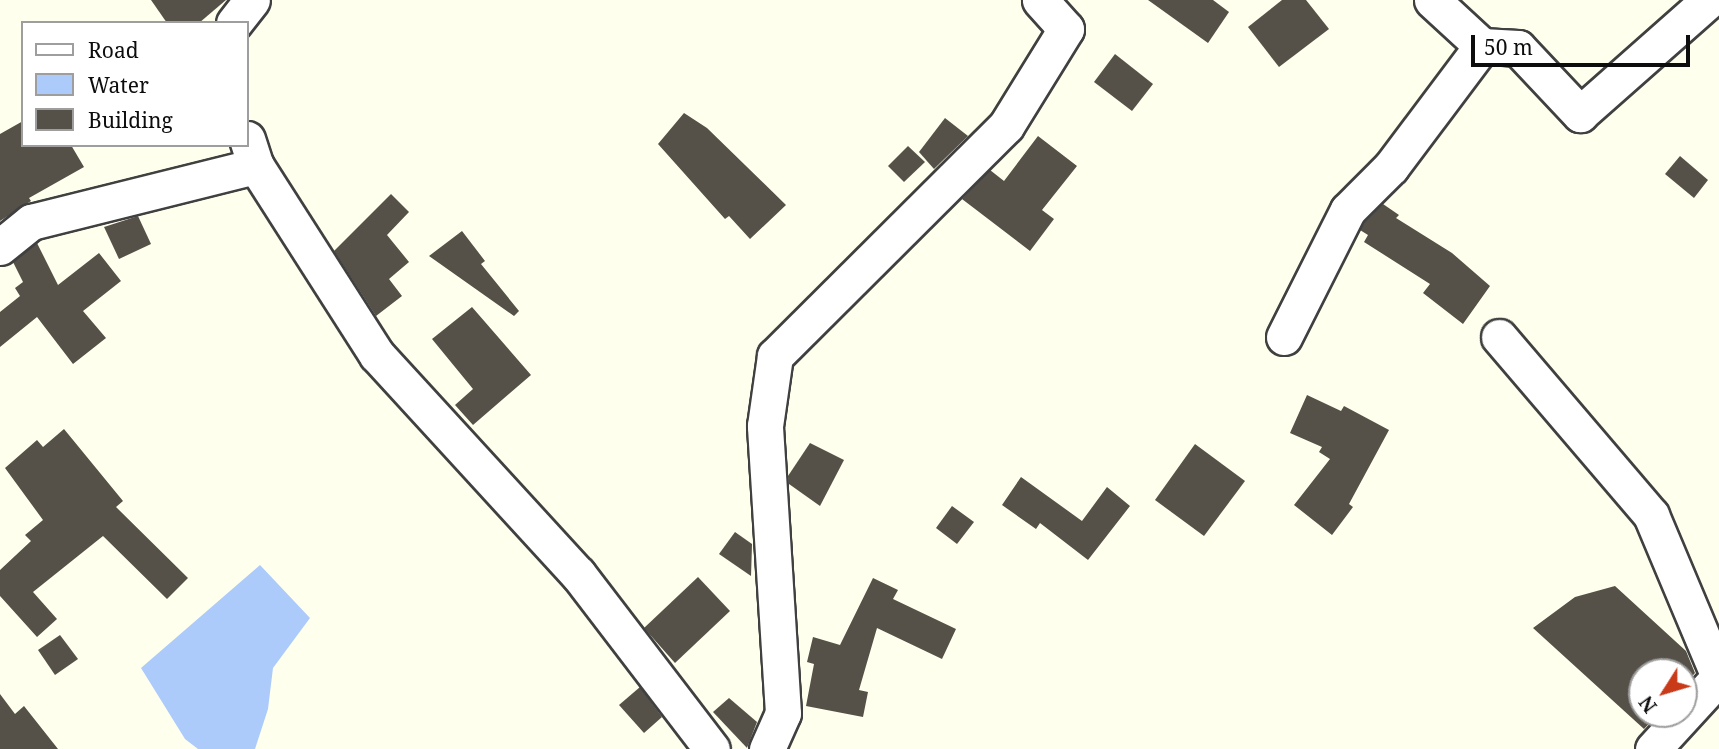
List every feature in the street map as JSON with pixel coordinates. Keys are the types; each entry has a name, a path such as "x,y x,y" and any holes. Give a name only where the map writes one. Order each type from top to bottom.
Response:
{"street":[{"path":"236,21 252,0"},
{"path":"766,749 783,713 765,426 775,356 1006,126 1066,29 1040,0"},
{"path":"1432,0 1482,46 1518,48 1580,114 1709,0"},
{"path":"1284,337 1348,210 1391,167 1482,46"},
{"path":"0,247 31,222 251,153 377,355 578,574 712,749"},
{"path":"1499,337 1651,515 1719,677 1653,749"}],"water":[{"path":"260,565 310,618 273,668 268,709 255,749 198,749 185,739 141,668"}],"building":[{"path":"151,0 226,0 201,21 166,21"},
{"path":"1148,0 1213,0 1229,12 1208,43"},
{"path":"1282,0 1306,0 1329,29 1279,67 1248,27"},
{"path":"1115,54 1153,84 1132,111 1094,82"},
{"path":"684,113 707,128 786,205 750,239 729,216 725,219 658,144"},
{"path":"945,118 968,136 934,169 919,152"},
{"path":"21,122 21,147 72,147 84,167 29,198 31,201 0,221 0,134"},
{"path":"1038,136 1077,166 1042,210 1054,219 1030,251 962,199 990,170 1004,181"},
{"path":"908,146 925,162 904,182 888,166"},
{"path":"1680,156 1708,180 1694,198 1665,174"},
{"path":"391,194 409,212 387,235 409,262 389,279 402,296 376,316 334,251"},
{"path":"1383,204 1399,215 1396,218 1452,253 1490,286 1463,324 1423,293 1430,284 1364,242 1368,235 1360,230"},
{"path":"138,216 151,244 119,259 104,227"},
{"path":"462,231 485,261 481,264 519,311 514,316 429,256"},
{"path":"37,243 58,285 99,253 121,281 83,311 106,338 73,364 37,317 0,347 0,312 20,296 15,288 23,282 13,262"},
{"path":"472,307 531,375 473,425 455,405 473,389 432,339"},
{"path":"1307,395 1341,411 1344,406 1389,430 1349,504 1353,507 1332,535 1294,505 1330,459 1319,452 1322,447 1290,433"},
{"path":"64,429 123,501 116,507 188,578 167,599 103,536 33,592 57,619 37,637 0,596 0,570 31,541 25,535 43,520 5,468 37,440 43,447"},
{"path":"810,443 844,460 820,506 789,484 788,476"},
{"path":"1195,444 1245,481 1204,536 1155,500"},
{"path":"1021,477 1082,521 1107,487 1130,506 1088,560 1040,523 1036,529 1002,505"},
{"path":"952,506 974,522 957,544 936,528"},
{"path":"735,532 752,544 751,576 719,554"},
{"path":"698,577 730,611 675,663 644,628"},
{"path":"873,578 898,590 893,599 956,629 942,659 877,628 859,690 868,692 863,717 806,706 814,664 807,662 813,637 840,645"},
{"path":"1615,586 1686,651 1689,658 1628,658 1628,714 1533,628 1575,597"},
{"path":"60,635 78,659 55,675 38,650"},
{"path":"640,687 662,717 644,733 619,705"},
{"path":"0,694 15,714 24,706 58,749 0,749"},
{"path":"729,698 757,722 747,748 713,712"}]}
